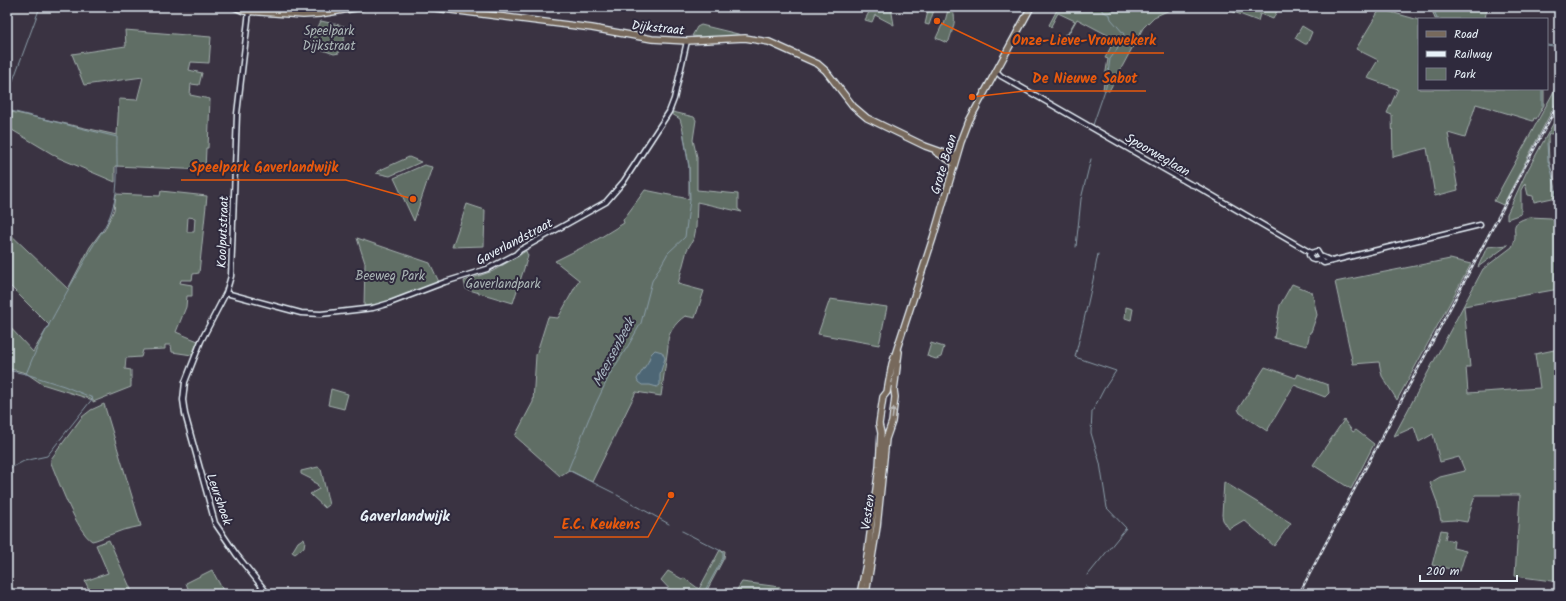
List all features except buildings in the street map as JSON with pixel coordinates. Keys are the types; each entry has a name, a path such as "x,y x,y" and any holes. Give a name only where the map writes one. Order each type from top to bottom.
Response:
{"main road":[{"path":"235,7 241,10 249,11 311,15 362,7"},
{"name":"Dijkstraat","path":"427,7 592,28 652,39 687,41 745,38 761,39 818,64 826,71 853,106 867,118 955,160"},
{"name":"Grote Baan","path":"901,338 955,160 969,121 1031,7"},
{"name":"Vesten","path":"860,594 866,564 877,485 881,432 879,424 883,397 887,392 901,338"},
{"name":"Vesten","path":"866,594 877,527 888,432 892,422 895,397 895,362"},
{"path":"887,392 894,394"},
{"path":"881,432 888,432"}],"street":[{"name":"Koolputstraat","path":"183,396 185,382 197,351 226,293 231,276 237,114 249,11"},
{"name":"Gaverlandstraat","path":"226,293 301,313 321,314 366,309 390,303 445,282 487,269 514,255 520,250 601,204 618,189 669,112 674,99 687,41"},
{"name":"Spoorweglaan","path":"996,71 1001,76 1310,252 1314,251 1318,257 1332,261"},
{"path":"1318,257 1324,263 1480,224"},
{"name":"Spoorweglaan","path":"1310,252 1311,259 1314,260 1318,257"},
{"name":"Leurshoek","path":"183,396 185,414 215,524 236,554 268,594"}],"green space":[{"path":"859,7 891,7 894,25 875,15 872,22 865,20 869,12"},
{"path":"929,7 935,7 929,25 925,24"},
{"path":"942,7 950,7 954,15 953,28 947,43 936,38 942,25 944,25 948,10"},
{"path":"1052,7 1176,7 1154,17 1143,28 1109,91 1103,89 1108,59 1105,58 1115,39 1077,19 1066,38 1063,36 1065,34 1067,35 1075,21 1058,13 1051,26 1052,28 1049,25 1057,10"},
{"path":"1220,7 1279,7 1273,19 1260,14 1258,21"},
{"path":"1435,7 1487,7 1485,18 1435,18 1432,10 1436,11"},
{"path":"1380,9 1418,20 1418,90 1544,90 1544,105 1536,119 1534,118 1533,121 1476,104 1465,138 1448,133 1458,190 1435,196 1427,148 1393,157 1392,115 1387,113 1398,89 1367,78 1378,60 1356,49"},
{"name":"Speelpark Dijkstraat","path":"321,21 348,27 339,53 334,54 309,45"},
{"path":"701,25 742,36 712,38 692,36 697,27"},
{"path":"1302,26 1312,32 1307,44 1295,38"},
{"path":"125,30 211,37 209,63 191,62 189,70 202,73 199,85 191,84 190,95 210,99 208,148 206,148 205,170 115,166 115,182 59,158 7,127 7,111 117,135 119,99 137,100 143,77 84,85 72,54 126,46"},
{"path":"1559,82 1559,97 1503,205 1494,201"},
{"path":"673,112 694,117 696,120 693,140 697,157 697,190 738,194 738,209 742,212 697,202 694,238 687,250 678,284 704,291 695,318 685,316 678,322 668,338 661,396 636,392 592,482 569,470 560,476 515,436 533,402 536,355 548,317 558,318 579,280 555,261 593,242 624,223 623,220 645,190 689,199 689,166 683,130 680,119 672,114"},
{"path":"1559,113 1559,133 1549,134 1548,137 1549,161 1557,197 1534,202 1533,196 1528,195 1525,183 1521,190 1521,214 1507,219 1507,214 1526,173"},
{"path":"409,157 421,162 390,176 376,173 378,171"},
{"path":"424,165 432,167 414,221 394,178"},
{"path":"161,191 207,196 199,273 193,274 192,280 181,280 180,283 192,285 192,296 187,296 186,307 176,332 198,341 192,355 172,352 171,345 165,345 165,349 143,350 141,357 126,358 125,369 131,370 131,387 93,402 93,400 42,384 26,373 7,368 7,324 33,352 49,325 7,283 7,231 68,289 90,247 101,232 104,231 114,210 116,194 160,196","holes":["188,217 195,218 194,232 187,232"]},
{"path":"467,204 485,210 484,246 452,247"},
{"path":"1530,217 1551,218 1559,225 1559,289 1464,306 1470,367 1466,367 1468,393 1540,388 1535,354 1559,349 1559,582 1515,576 1520,495 1475,495 1467,522 1455,520 1441,521 1437,502 1430,483 1440,477 1465,471 1459,457 1440,462 1433,434 1419,442 1414,427 1394,436 1483,269 1512,247 1515,236 1515,225 1517,222"},
{"name":"Beeweg Park","path":"357,238 430,263 439,282 385,303 364,306 365,263"},
{"path":"1508,245 1478,267 1487,247"},
{"name":"Gaverlandpark","path":"526,251 528,256 513,303 466,289 464,281 493,271"},
{"path":"1450,259 1471,264 1397,400 1382,376 1379,362 1353,364 1335,282"},
{"path":"1292,284 1312,292 1317,315 1310,332 1307,346 1274,338 1280,305"},
{"path":"830,299 887,307 879,345 818,334"},
{"path":"1126,307 1133,309 1131,320 1125,318"},
{"path":"931,343 944,347 941,357 936,359 927,356"},
{"path":"1265,367 1296,378 1298,374 1328,385 1329,393 1325,397 1294,385 1267,431 1240,413 1238,409"},
{"path":"331,389 348,394 344,409 328,405"},
{"path":"104,404 141,526 123,530 92,541 86,536 80,527 68,505 51,463 51,459 82,417 91,410"},
{"path":"1344,420 1353,432 1356,430 1374,444 1351,489 1313,465"},
{"path":"318,467 321,469 329,505 325,508 310,494 319,489 317,484 313,482 313,480 301,474 301,471"},
{"path":"1224,482 1291,523 1274,546 1244,520 1229,529 1223,520 1222,515"},
{"path":"1441,530 1447,531 1445,539 1454,541 1453,548 1466,551 1460,571 1432,565"},
{"path":"304,538 304,547 295,554 292,552 298,542"},
{"path":"109,540 133,594 91,594 85,581 108,573 96,545"},
{"path":"720,550 725,551 724,558 705,594 674,594 661,580 668,571 682,579 684,578 699,589"},
{"path":"212,570 225,594 190,594 186,583"},
{"path":"742,582 780,587 781,594 734,594"}],"water":[{"path":"655,350 662,352 665,358 660,374 660,385 657,387 642,385 637,379 648,362 651,354"}],"waterway":[{"path":"7,97 40,7"},
{"path":"1102,7 1102,11 1110,15"},
{"path":"1110,15 1109,13 1119,7"},
{"path":"1121,7 1135,7"},
{"path":"1433,7 1437,18"},
{"path":"1093,125 1106,87 1110,59 1116,51 1124,34 1111,19 1110,15"},
{"path":"1548,45 1559,47"},
{"path":"1542,90 1542,106"},
{"path":"7,110 117,137 116,192 110,216 47,329 26,374"},
{"name":"Meersenbeek","path":"614,493 568,470 589,418 610,374 641,323 652,281 668,253 685,237 690,200 689,168 683,131"},
{"path":"1547,143 1548,161 1556,192 1556,211 1559,218"},
{"path":"1076,247 1081,199 1091,159"},
{"path":"1088,575 1126,528 1107,508 1100,463 1091,433 1092,412 1104,389 1116,371 1075,357 1098,254"},
{"path":"7,370 26,374 64,386 93,398 47,456 24,461 7,470"},
{"path":"617,495 669,524"},
{"path":"682,531 723,552 723,558 703,594"},
{"path":"1086,585 1086,587 1102,594"}],"railway":[{"path":"1299,594 1559,102"}],"place":[{"name":"Onze-Lieve-Vrouwekerk","path":"937,21"},
{"name":"De Nieuwe Sabot","path":"972,97"},
{"name":"Speelpark Gaverlandwijk","path":"413,199"},
{"name":"E.C. Keukens","path":"671,495"}],"district":[{"name":"Gaverlandwijk","path":"405,516"}]}
